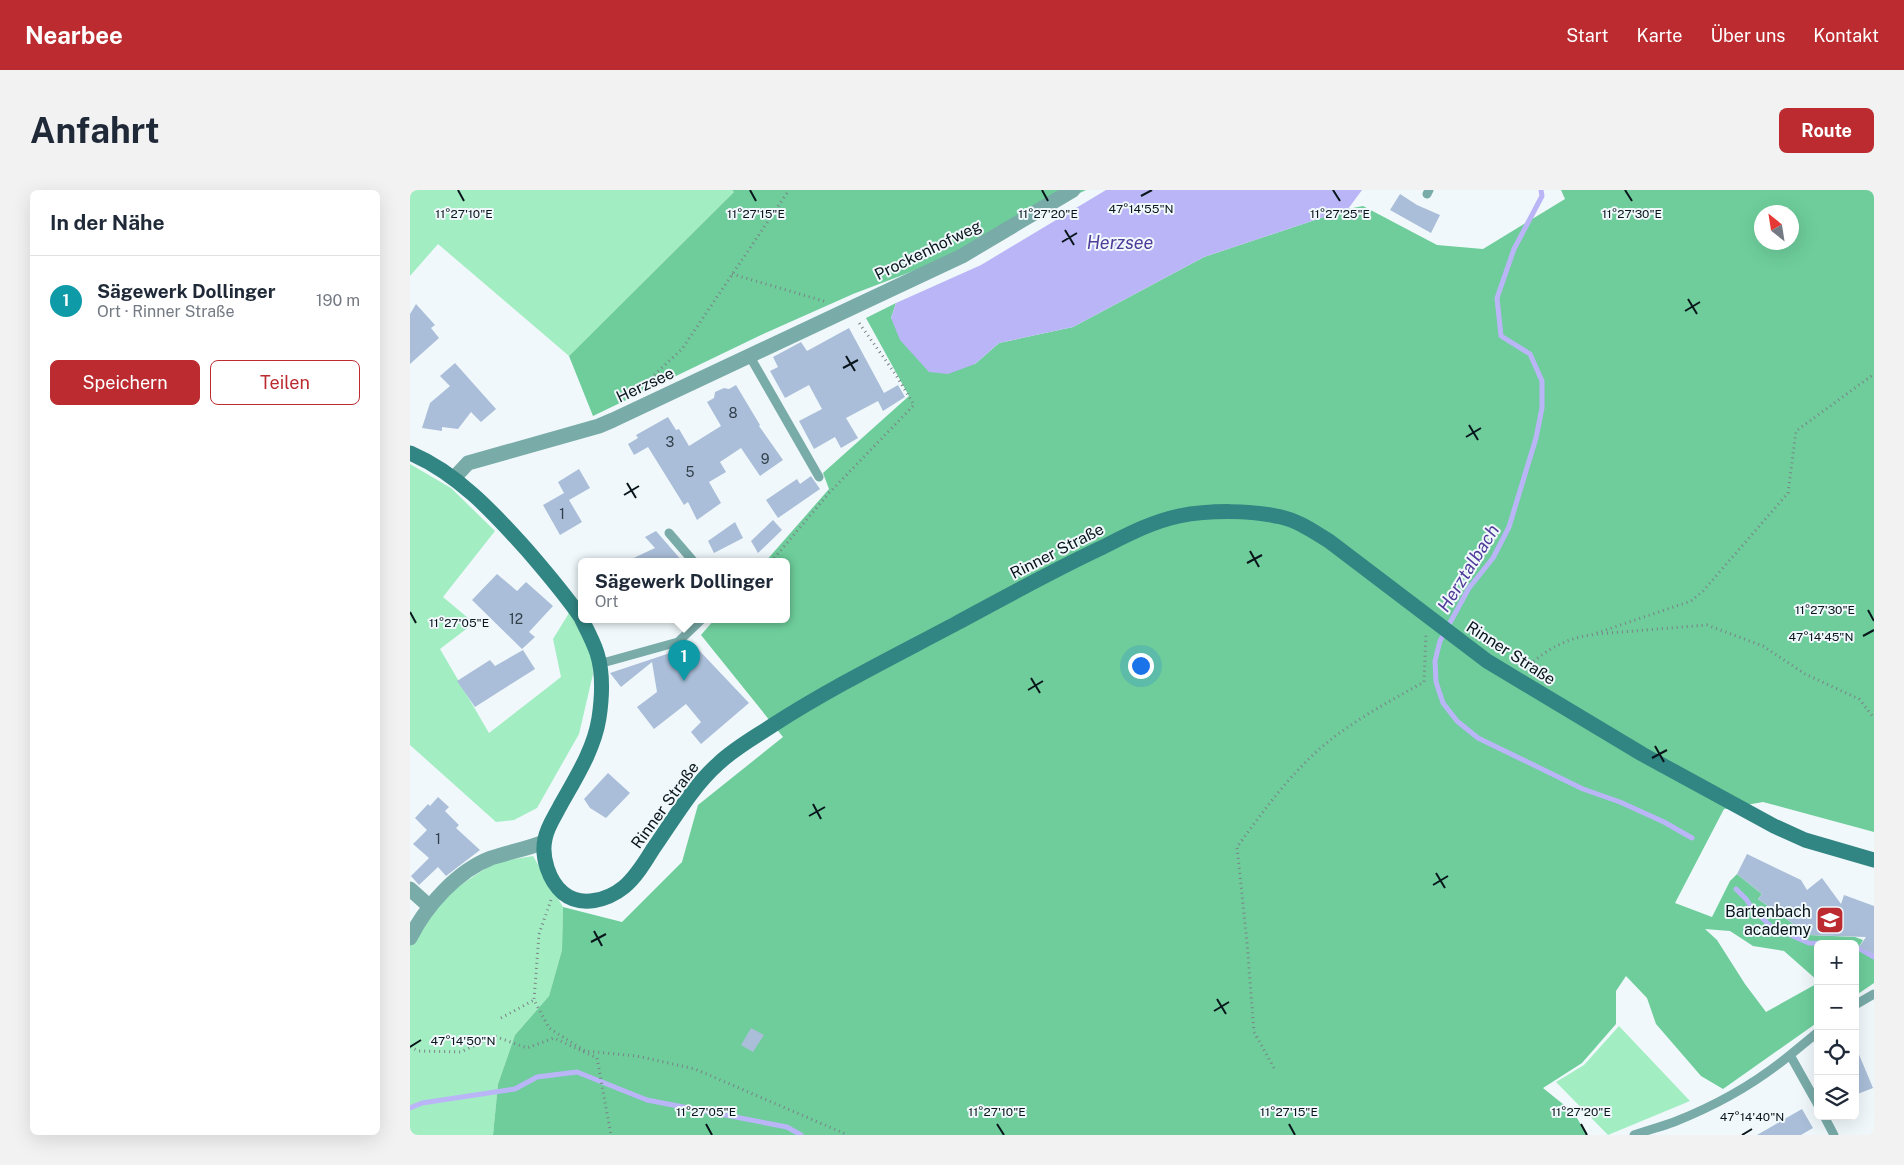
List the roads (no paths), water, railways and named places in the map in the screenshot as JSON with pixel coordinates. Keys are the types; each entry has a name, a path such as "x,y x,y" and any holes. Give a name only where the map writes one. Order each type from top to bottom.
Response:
{"main road":[{"path":"410,453 432,463 454,478 496,516 553,580 578,614"},
{"name":"Rinner Straße","path":"544,842 546,862 550,875 556,886 564,894 574,900 598,900 612,895 626,885 639,870 694,789 719,762 747,741 803,706 1088,554 1147,526 1180,516 1226,512 1282,517 1307,527 1487,661 1642,754 1774,826 1805,840 1874,860"},
{"path":"544,842 547,830 581,767 599,720 601,691 599,664 597,652 583,623"}],"street":[{"name":"Prockenhofweg","path":"848,308 962,256 1073,190"},
{"name":"Herzsee","path":"454,478 468,463 599,426 848,308"},
{"path":"410,938 429,906 466,872 490,858 544,842"},
{"path":"410,889 429,906"}],"lane":[{"path":"749,355 819,477"},
{"path":"669,533 691,558"},
{"path":"599,664 678,642 699,623"},
{"path":"1859,1003 1874,994"},
{"path":"1634,1135 1673,1123 1703,1110 1770,1070 1814,1035"},
{"path":"1790,1055 1814,1097"},
{"path":"1826,1120 1834,1135"}],"water":[{"name":"Herzsee","path":"1106,190 1362,190 1348,209 1204,257 1073,327 999,343 975,364 948,374 929,372 900,340 891,318 896,303 981,265"}],"waterway":[{"name":"Herztalbach","path":"1541,190 1542,196 1514,249 1497,298 1501,336 1530,354 1542,381 1542,408 1536,438 1509,527 1493,558 1469,588 1440,641 1435,661 1436,682 1443,703 1457,721 1478,738 1583,789 1620,802 1664,822 1692,838"},
{"name":"Herztalbach","path":"1736,889 1753,910 1772,927 1809,943 1814,943"},
{"name":"Herztalbach","path":"1859,948 1874,957"},
{"path":"410,1108 422,1103 515,1089 537,1077 577,1072 647,1100 787,1127 801,1135"}],"place":[{"name":"Sägewerk Dollinger","path":"684,681"},
{"name":"Bartenbach academy","path":"1830,920"}]}
